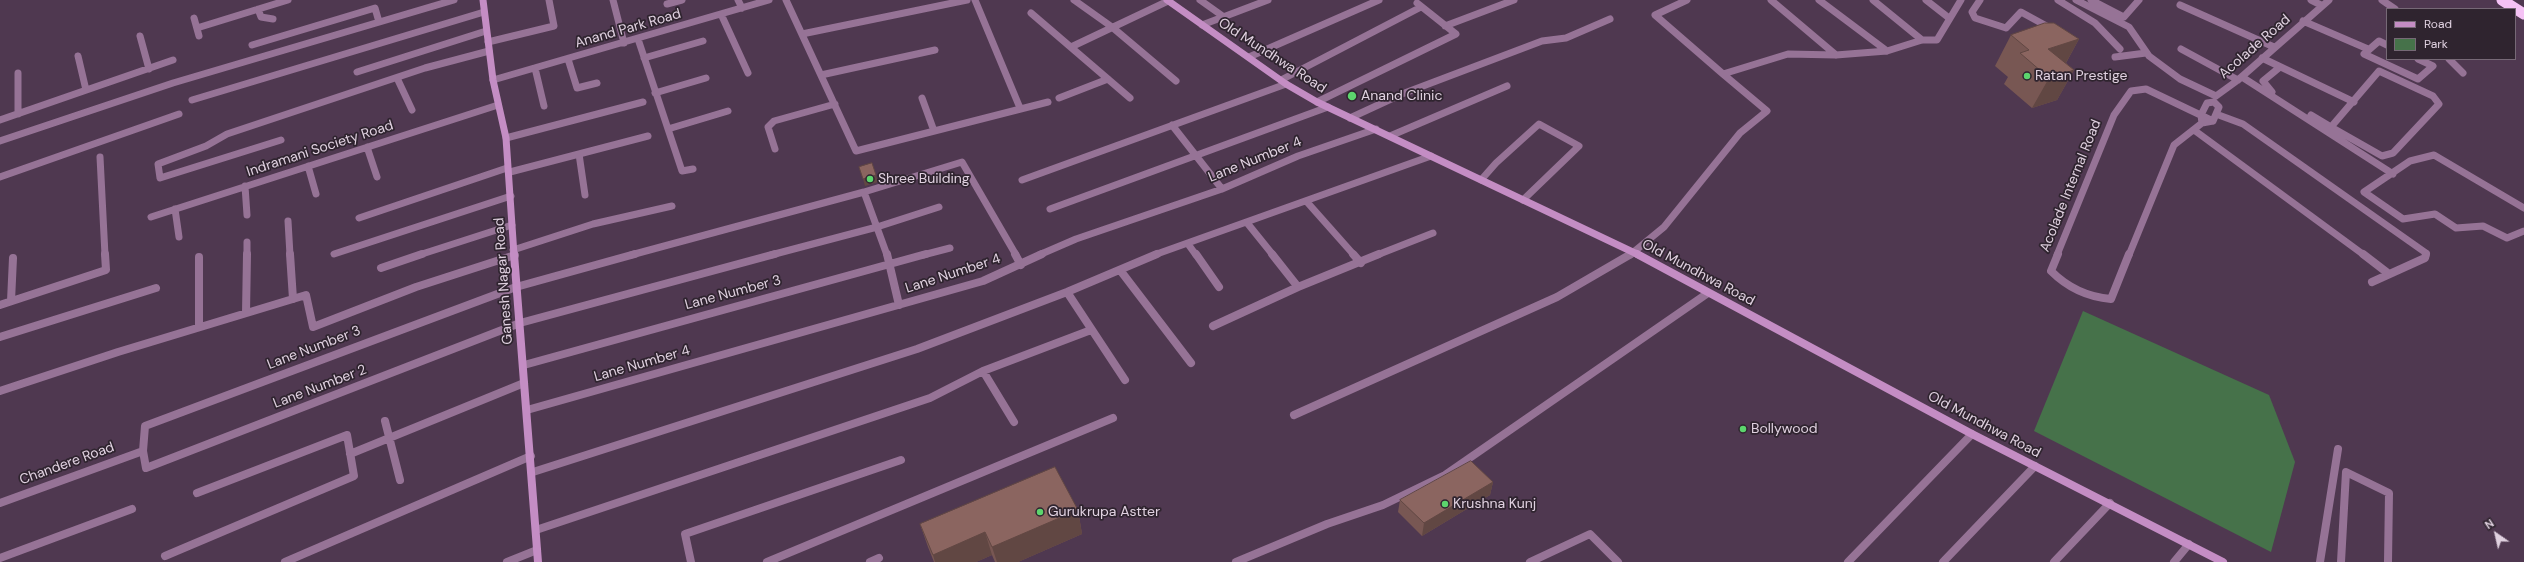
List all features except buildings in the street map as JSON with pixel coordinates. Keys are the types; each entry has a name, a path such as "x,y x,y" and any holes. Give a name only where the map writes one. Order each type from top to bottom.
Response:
{"highway":[{"path":"2502,0 2515,8"}],"street":[{"path":"197,28 288,0"},
{"path":"0,140 173,83 454,0"},
{"name":"Ganesh Nagar Road","path":"483,0 493,80 506,138 516,287 533,472 538,562"},
{"path":"281,140 165,178 160,178 158,164 206,146 227,134 397,78 488,46 554,26 549,0"},
{"path":"613,0 624,43"},
{"path":"667,4 682,0"},
{"path":"738,0 742,8"},
{"name":"Anand Park Road","path":"493,80 769,0"},
{"path":"786,0 856,151 1048,102"},
{"path":"802,34 967,0"},
{"path":"975,0 998,51 1020,108"},
{"path":"1074,0 1112,27 1176,81"},
{"path":"1071,47 1167,0"},
{"name":"Old Mundhwa Road","path":"1167,0 1284,82 1317,102 1634,253 1972,434 2110,503 2223,562"},
{"path":"1200,0 1224,17"},
{"path":"1202,25 1268,0"},
{"path":"1249,58 1379,0"},
{"path":"1317,102 1456,34 1417,3 1426,0"},
{"path":"1445,26 1514,0"},
{"path":"1294,415 1557,297 1634,253 1664,227 1740,133 1767,111 1655,15 1687,0"},
{"path":"1771,0 1836,55"},
{"path":"1819,0 1887,51"},
{"path":"1873,0 1922,40"},
{"path":"1926,0 1949,18"},
{"path":"1723,74 1788,54 1836,55 1887,51 1922,40 1937,40 1961,0"},
{"path":"1980,0 1972,12 1975,18 2006,28 2020,12 2052,28 2057,34"},
{"path":"2058,0 2095,23 2120,48"},
{"path":"2076,0 2129,27 2146,53 2180,79 2215,99 2219,107 2215,118"},
{"path":"2091,0 2124,17 2138,0"},
{"path":"2311,0 2321,5"},
{"name":"Acolade Road","path":"2215,99 2321,5 2329,0"},
{"path":"2382,0 2394,8"},
{"path":"2180,4 2274,48"},
{"path":"1022,180 1284,82 1421,7"},
{"path":"252,45 375,8 379,22"},
{"path":"258,9 261,17 273,19"},
{"path":"192,100 484,12"},
{"path":"1031,13 1130,98"},
{"path":"721,14 748,73"},
{"path":"194,18 199,36"},
{"path":"1350,118 1402,94 1542,41 1566,38 1610,19"},
{"path":"2303,21 2368,49"},
{"path":"357,72 486,31"},
{"path":"140,36 149,69"},
{"path":"638,39 682,171 693,169"},
{"path":"644,58 703,41"},
{"path":"2386,44 2379,41 2364,54 2418,79 2432,66 2420,60"},
{"path":"2182,49 2240,78 2393,174"},
{"path":"821,75 935,50"},
{"path":"2115,57 2146,53"},
{"path":"78,56 86,90"},
{"path":"2262,58 2354,102"},
{"path":"568,59 577,88 596,83"},
{"path":"0,120 173,60"},
{"path":"2449,60 2463,73"},
{"path":"2280,67 2263,81 2264,85 2331,127 2375,153 2387,155 2393,153 2439,104 2433,96 2379,70 2375,73 2354,102 2331,127"},
{"path":"535,68 544,106"},
{"path":"18,73 18,114"},
{"path":"397,78 412,110"},
{"path":"655,93 706,78"},
{"path":"1059,98 1108,79"},
{"path":"1390,136 1506,86"},
{"name":"Acolade Internal Road","path":"2215,99 2207,103 2201,119 2194,130 2174,145 2111,299 2099,299 2060,281 2051,270 2114,115 2130,91 2146,89 2201,119 2215,118 2243,124 2426,253 2425,258 2389,274"},
{"path":"922,98 934,131"},
{"path":"506,138 643,102"},
{"path":"775,149 768,127 774,121 835,104"},
{"name":"Indramani Society Road","path":"151,217 498,105"},
{"path":"1050,209 1328,107"},
{"path":"668,129 728,111"},
{"path":"0,177 179,114"},
{"path":"1481,180 1496,163 1539,124 1579,146 1523,200"},
{"path":"1172,125 1222,189"},
{"name":"Lane Number 4","path":"527,410 983,281 1076,239 1222,189 1298,156 1376,130"},
{"path":"2194,130 2389,274 2372,282"},
{"path":"359,218 509,170 648,136"},
{"path":"367,147 377,177"},
{"path":"579,154 585,195"},
{"path":"2524,208 2434,154 2410,161 2393,174 2364,192 2403,219 2435,214 2456,228 2483,226 2508,238 2524,231"},
{"path":"533,472 917,349 1188,244 1248,224 1431,156"},
{"path":"0,305 106,270 100,157"},
{"path":"516,287 864,192 962,162 1021,265"},
{"path":"308,166 316,194"},
{"path":"245,186 247,215"},
{"path":"864,192 891,265 899,305"},
{"path":"334,254 511,196"},
{"path":"1307,202 1361,263"},
{"path":"0,391 118,352 306,295 313,327 416,287 593,224 672,206"},
{"path":"520,323 877,227 939,208"},
{"path":"175,209 178,237"},
{"path":"288,221 293,299"},
{"path":"1248,224 1298,287"},
{"path":"381,268 512,225"},
{"path":"1213,326 1298,287 1361,263 1432,233"},
{"path":"246,313 247,242"},
{"path":"1188,244 1219,287"},
{"name":"Lane Number 3","path":"524,364 950,248"},
{"path":"199,257 199,327"},
{"path":"11,301 13,258"},
{"path":"1120,270 1191,364"},
{"name":"Lane Number 3","path":"143,451 145,426 516,287"},
{"path":"0,337 156,288"},
{"path":"1067,292 1126,380"},
{"path":"1236,562 1327,524 1383,506 1445,475 1708,293"},
{"name":"Lane Number 2","path":"143,451 146,468 520,323"},
{"path":"536,530 930,398 983,371 1092,330"},
{"path":"983,371 1014,422"},
{"path":"350,454 524,383"},
{"path":"767,562 1113,418"},
{"path":"385,421 400,480"},
{"path":"1848,562 1972,434"},
{"path":"165,556 354,476 347,435 197,493"},
{"path":"2320,562 2338,450"},
{"name":"Chandere Road","path":"0,503 143,451"},
{"path":"285,562 531,456"},
{"path":"691,562 685,534 901,460"},
{"path":"1943,562 2035,466"},
{"path":"2341,562 2346,472 2389,493 2388,562"},
{"path":"2054,562 2110,503"},
{"path":"0,558 132,509"},
{"path":"1530,562 1590,534 1618,562"},
{"path":"2174,562 2189,544"},
{"path":"508,562 537,550"}],"green space":[{"path":"2083,311 2269,395 2295,462 2271,552 2034,431"}],"place":[{"name":"Ratan Prestige","path":"2027,76"},
{"name":"Anand Clinic","path":"1352,96"},
{"name":"Shree Building","path":"870,179"},
{"name":"Bollywood","path":"1743,429"},
{"name":"Krushna Kunj","path":"1445,504"},
{"name":"Gurukrupa Astter","path":"1040,512"}]}
